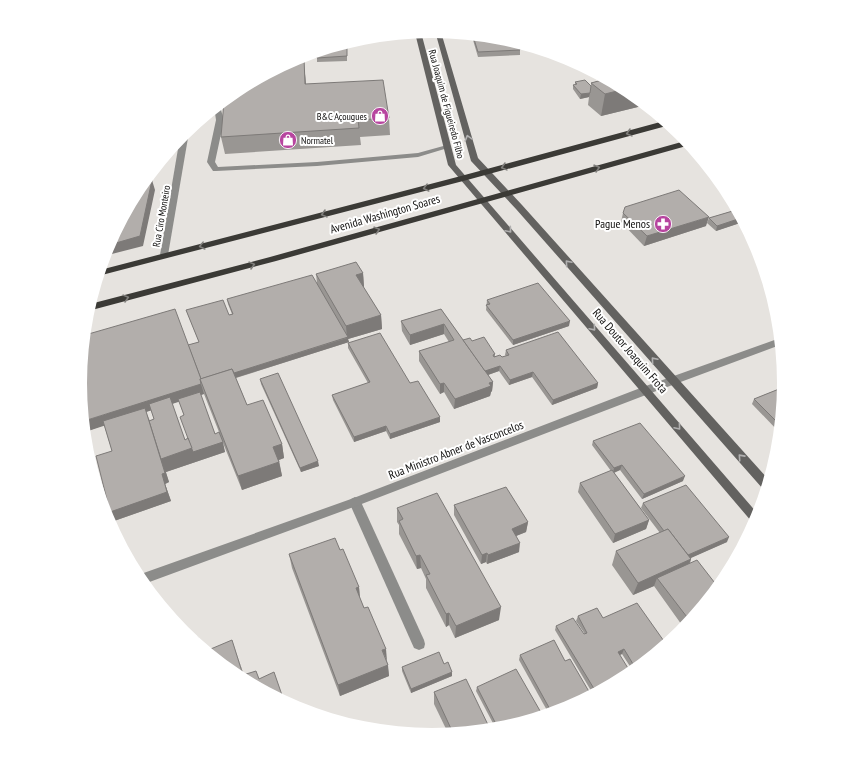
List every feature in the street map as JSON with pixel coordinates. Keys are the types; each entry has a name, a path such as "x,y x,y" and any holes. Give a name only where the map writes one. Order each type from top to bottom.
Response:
{"highway":[{"name":"Avenida Washington Soares","path":"105,271 464,178 660,125"},
{"name":"Avenida Washington Soares","path":"96,306 273,259 681,145"}],"main road":[{"name":"Rua Joaquim de Figueiredo Filho","path":"440,38 474,159 507,194"},
{"name":"Rua Joaquim de Figueiredo Filho","path":"420,39 452,165 483,200"},
{"name":"Rua Doutor Joaquim Frota","path":"507,194 763,481"},
{"name":"Rua Doutor Joaquim Frota","path":"483,200 752,514"}],"street":[{"path":"218,112 220,120 211,162 216,169 317,164 418,155 447,146"},
{"name":"Rua Ciro Monteiro","path":"164,255 183,145"},
{"name":"Rua Ministro Abner de Vasconcelos","path":"147,578 355,502 647,390 774,343"},
{"path":"355,502 420,644"}],"building":[{"path":"474,41 520,50 478,52"},
{"path":"347,49 347,56 317,58 321,56"},
{"path":"304,62 305,84 383,80 389,118 358,120 359,128 221,137 223,108 260,84"},
{"path":"585,80 591,86 590,93 581,94 573,85 577,84 575,82"},
{"path":"598,81 616,91 605,94 591,83"},
{"path":"152,182 140,236 117,243 133,210"},
{"name":"Pague Menos","path":"679,190 709,217 647,236 623,213 625,207"},
{"path":"731,211 736,220 717,226 709,218"},
{"path":"356,262 363,273 356,275 381,315 346,326 316,274"},
{"path":"312,275 348,337 234,373 232,369 201,379 188,345 199,342 186,310 223,300 229,315 233,314 227,299"},
{"path":"538,283 570,321 513,340 486,305 490,304 487,300"},
{"path":"175,309 201,379 201,384 89,419 87,383 91,333"},
{"path":"441,309 493,382 489,383 491,386 455,399 444,383 440,384 419,351 454,340 444,324 410,335 401,321"},
{"path":"558,332 598,383 553,400 533,372 510,380 500,366 485,371 463,340 470,338 472,341 484,337 495,354 493,355 494,357 500,355 502,357 509,355 506,350"},
{"path":"380,333 410,383 418,381 440,417 390,434 386,426 354,437 332,395 370,382 348,343"},
{"path":"232,369 247,405 263,400 282,444 273,447 279,462 238,476 200,379"},
{"path":"278,373 318,461 300,468 260,379"},
{"path":"777,390 775,420 754,399"},
{"path":"200,392 215,434 219,432 223,442 193,452 180,417 184,415 178,399"},
{"path":"170,397 185,440 188,438 192,448 161,459 149,421 154,419 149,404"},
{"path":"145,408 165,473 162,474 167,492 112,511 106,498 96,456 112,451 103,421"},
{"path":"640,423 685,476 644,494 622,465 614,468 593,441"},
{"path":"612,470 649,520 615,534 580,483"},
{"path":"686,485 729,537 688,555 668,529 664,531 643,503"},
{"path":"506,487 528,522 512,529 520,543 488,555 487,553 482,555 454,505"},
{"path":"437,493 501,607 456,626 449,613 446,614 426,575 430,574 420,555 416,556 399,521 403,519 397,508"},
{"path":"668,529 691,559 638,583 616,551"},
{"path":"335,538 340,550 343,549 359,587 356,588 364,608 368,607 386,649 382,650 388,665 338,685 289,554"},
{"path":"697,560 714,582 686,616 657,578"},
{"path":"637,603 662,639 633,664 624,649 618,652 628,667 593,688 556,626 573,618 584,634 587,633 578,616 597,608 603,618"},
{"path":"232,640 242,671 222,657 212,648"},
{"path":"554,640 565,661 570,659 588,690 549,708 520,655"},
{"path":"439,652 444,664 448,662 452,672 411,689 402,667"},
{"path":"516,669 540,711 495,722 477,687"},
{"path":"256,671 259,679 274,672 281,693 246,674"},
{"path":"466,679 487,723 450,727 434,692"}],"place":[{"name":"B&C Açougues","path":"380,116"},
{"name":"Normatel","path":"288,140"},
{"name":"Pague Menos","path":"663,224"}]}
